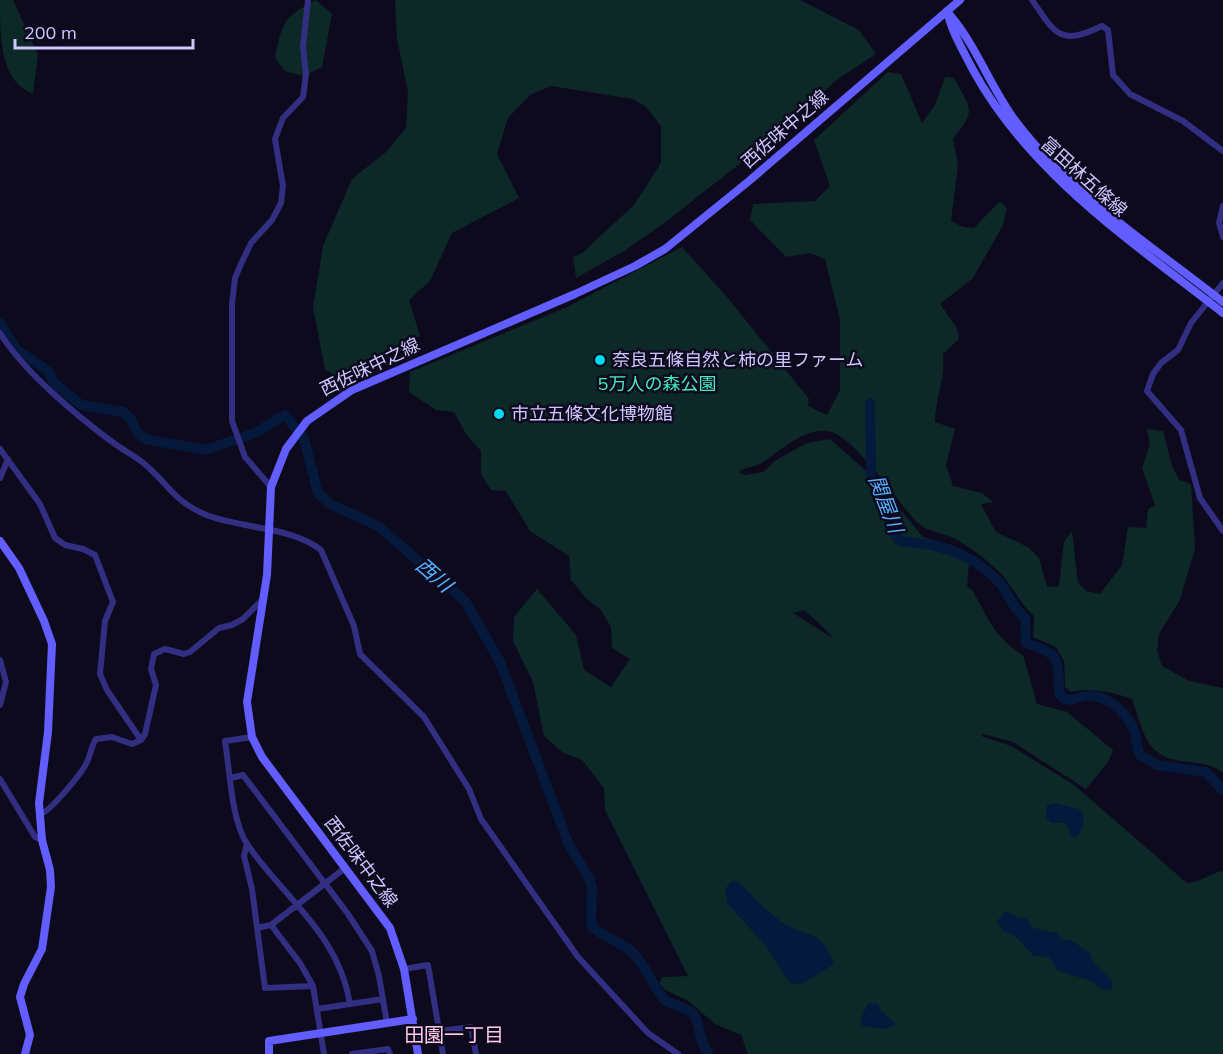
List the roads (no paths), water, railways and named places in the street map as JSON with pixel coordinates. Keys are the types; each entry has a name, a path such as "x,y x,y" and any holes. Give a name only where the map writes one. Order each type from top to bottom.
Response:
{"main road":[{"name":"西佐味中之線","path":"418,1054 404,969 390,928 262,757 252,736 247,702 248,684 263,599 268,555 267,529 271,487 277,468 294,435 307,421 352,390 635,266 693,228 960,0"},
{"name":"富田林五條線","path":"947,11 952,31 988,97 1040,162 1075,195 1210,298 1223,313"},
{"name":"富田林五條線","path":"1210,298 1223,302"},
{"path":"0,541 19,568 44,621 52,644 48,732 39,815 42,840 51,870 51,887 42,949 20,997 30,1035 25,1054"},
{"path":"269,1054 269,1041 413,1019"}],"street":[{"path":"271,487 245,457 232,421 232,304 236,278 251,243 272,220 281,203 283,186 275,139 283,118 303,97 306,74 303,47 308,0"},
{"path":"1032,0 1053,29 1060,34 1072,38 1102,26 1108,30 1113,75 1130,94 1183,121 1223,151"},
{"path":"1223,206 1220,223 1223,237"},
{"path":"1223,283 1191,323 1178,350 1161,363 1153,374 1147,392 1181,430 1200,498 1223,531"},
{"path":"0,333 43,383 149,468 179,500 207,515 231,523 267,529 313,544 321,550 354,626 360,654 424,717 469,789 482,819 578,957 648,1033 678,1054"},
{"path":"0,449 47,515 55,538 65,545 83,549 95,555 110,587 113,602 105,621 100,674 107,690 141,740"},
{"path":"0,478 8,459"},
{"path":"39,815 47,813 84,768 96,739 112,736 132,744 141,740 145,734 156,685 151,669 154,654 165,649 184,654 190,652 219,628 243,619 263,599"},
{"path":"0,660 6,682 0,705"},
{"path":"252,736 225,741 238,822 247,843 298,904 343,971 350,1004"},
{"path":"231,778 243,775 372,951 387,1023"},
{"path":"0,779 35,837 42,840"},
{"path":"247,843 244,856 265,988 313,986"},
{"path":"257,928 271,925 345,868"},
{"path":"271,925 300,963 313,986 324,1054"},
{"path":"404,969 428,965 443,1054"},
{"path":"317,1009 383,999"},
{"path":"440,1031 471,1027 476,1054"},
{"path":"356,1054 388,1049 390,1054"}],"water":[{"path":"1055,803 1081,810 1083,824 1076,837 1071,837 1066,823 1051,823 1046,817 1047,805"},
{"path":"732,881 739,882 785,924 820,940 830,953 834,964 802,984 790,983 765,945 728,904 725,889"},
{"path":"1006,911 1016,917 1027,919 1033,928 1057,933 1062,939 1072,941 1090,953 1092,961 1112,981 1112,990 1101,989 1092,981 1058,971 1049,957 1034,956 1014,935 1003,931 997,921"},
{"path":"868,1003 878,1004 881,1011 896,1024 886,1029 862,1026 861,1019"}],"waterway":[{"name":"西川","path":"0,323 16,349 48,371 54,383 81,405 123,412 145,439 206,450 255,433 285,415 304,439 318,493 330,504 378,526 465,601 500,662 569,845 589,878 592,888 591,925 635,955 667,1002 680,1006 694,1016 708,1054"},
{"name":"関屋川","path":"870,403 871,479 885,504 894,533 899,540 949,550 973,561 987,571 999,582 1016,609 1025,618 1026,643 1046,651 1056,660 1059,690 1063,698 1071,700 1092,696 1114,704 1125,715 1134,731 1140,755 1157,765 1206,772 1223,790"}],"place":[{"name":"奈良五條自然と柿の里ファーム","path":"600,360"},
{"name":"市立五條文化博物館","path":"499,414"}],"district":[{"name":"田園一丁目","path":"454,1035"}],"park label":[{"name":"5万人の森公園","path":"657,384"}]}
